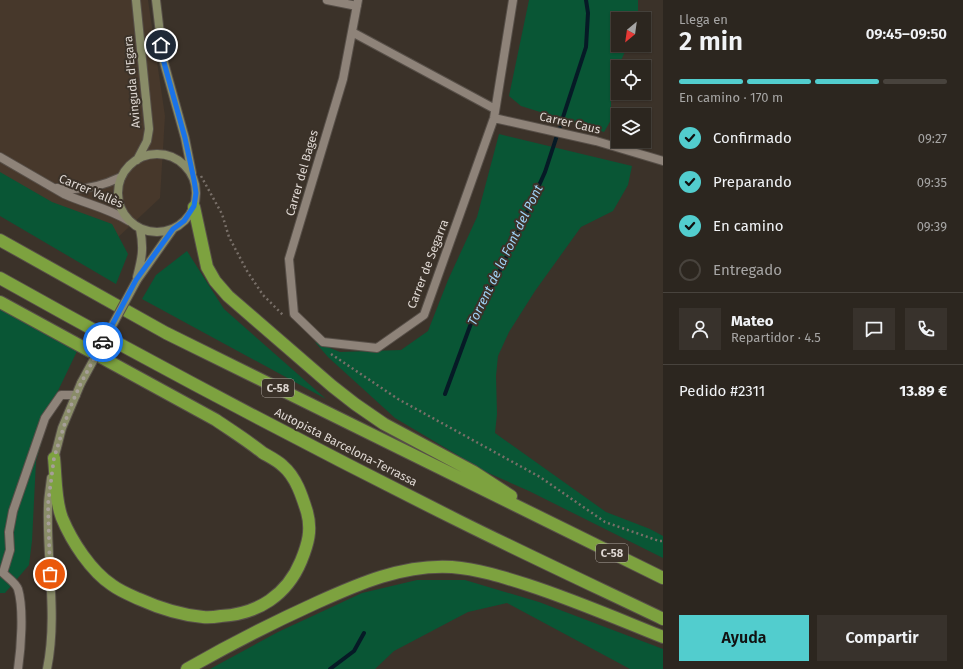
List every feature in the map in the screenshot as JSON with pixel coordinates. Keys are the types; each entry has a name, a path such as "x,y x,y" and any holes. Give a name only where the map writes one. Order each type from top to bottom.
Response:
{"highway":[{"path":"194,206 207,267 215,281 234,301 332,386 361,408 384,424 414,441 474,472 560,528"},
{"name":"Autopista Barcelona-Terrassa","path":"0,240 166,333 663,578"},
{"name":"Autopista Barcelona-Terrassa","path":"0,278 315,448 457,520 663,619"},
{"path":"0,302 216,420 284,466 296,483 308,518 310,536 297,572 280,594 256,609 231,616 204,618 152,605 112,585 97,571 76,546 62,517 58,501 54,458"},
{"path":"187,669 245,637 358,584 388,574 419,568 451,567 492,573 554,593 663,637"}],"street":[{"name":"Avinguda d'Egara","path":"136,0 149,129 147,141 137,160"},
{"path":"156,0 163,59 197,178 196,193 194,206 184,221 173,229 167,231 153,232 140,229 129,221 124,215 119,202 118,190 122,177 127,169 137,160 150,156 164,155 177,160 197,178"},
{"path":"327,0 358,3"},
{"name":"Carrer de Segarra","path":"323,342 377,348 424,315 494,118 512,0"},
{"name":"Carrer del Bages","path":"323,342 294,314 290,259 343,79 358,3"},
{"path":"352,32 496,109"},
{"name":"Carrer Caus","path":"494,118 596,141 663,161"},
{"name":"Carrer Vallès","path":"0,157 64,194 109,210 129,221"},
{"name":"Carrer Vallès","path":"43,183 66,190 80,190 102,186 122,177"},
{"path":"136,280 141,262 143,244 140,229"},
{"path":"47,669 51,648 52,614 48,504 54,458 62,428 81,383 136,280 173,229"},
{"path":"18,669 21,632 18,587 3,573 10,550 9,532 12,511 45,418 61,395 76,396"}],"path":[{"path":"197,178 222,214 229,237 247,271 263,295 287,319"},
{"path":"327,351 398,399 540,477 604,522 659,541 663,541"}],"shaded area":[{"path":"0,0 148,0 165,116 160,198 115,240 0,197"}],"green space":[{"path":"529,0 638,0 638,12 611,12 611,52 625,52 621,60 611,60 611,120 604,132 521,106 509,96"},
{"path":"499,134 632,166 628,185 613,211 581,227 535,291 509,332 498,356 496,376 497,414 495,433 606,512 650,529 663,536 663,558 529,491 486,472 395,418 328,357 315,342 340,352 401,350 428,331 448,280 477,217"},
{"path":"0,172 52,202 112,224 128,254 116,284 0,216"},
{"path":"187,251 224,309 326,399 142,299 156,275"},
{"path":"0,303 81,343 54,399 36,461 32,541 29,565 5,593 0,593"},
{"path":"417,580 465,580 539,602 663,649 663,669 630,669 507,603 468,612 394,651 375,669 210,669 278,632 362,593"}],"waterway":[{"name":"Torrent de la Font del Pont","path":"445,394 473,318 490,291 545,172 586,47 588,13 586,0"},
{"name":"Torrent de la Font del Pont","path":"330,669 354,651 364,633"}],"way so far":[{"path":"50,574 48,504 54,458 62,428 69,410 81,383 103,342"}],"route":[{"path":"103,342 136,280 150,263 173,229 184,221 194,206 196,193 194,180 185,138 163,59 161,45"}]}
